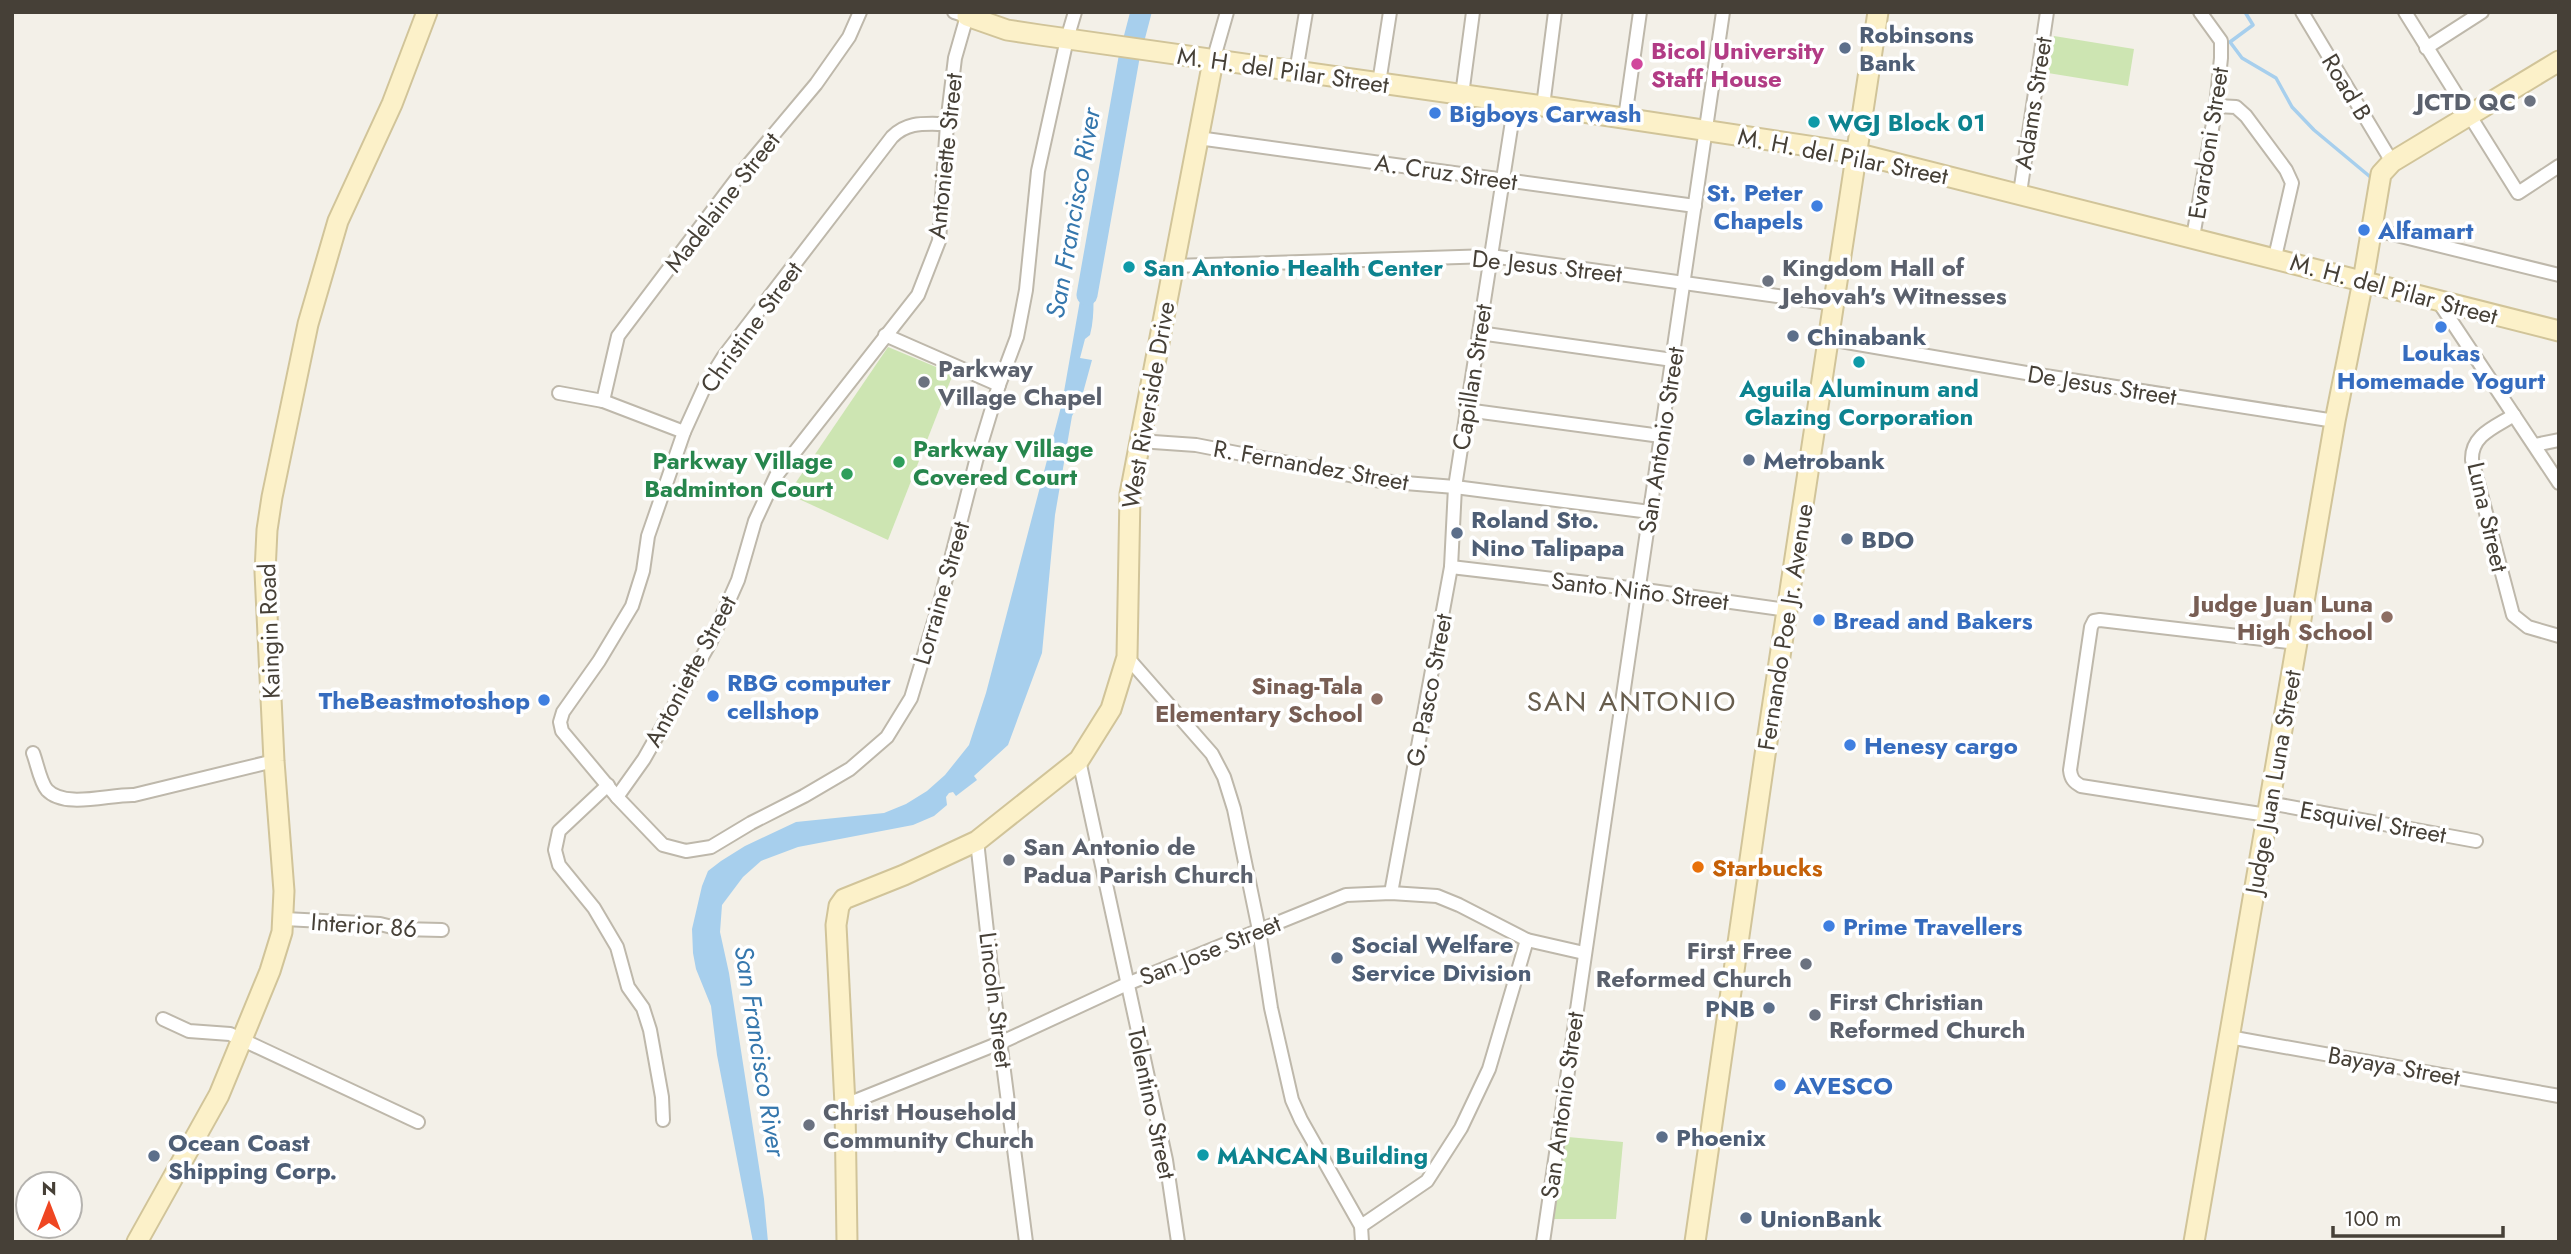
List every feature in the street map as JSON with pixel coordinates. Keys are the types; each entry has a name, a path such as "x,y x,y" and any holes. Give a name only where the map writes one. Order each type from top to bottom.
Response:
{"street":[{"name":"Kaingin Road","path":"136,1242 210,1112 278,948 285,919 265,572 267,530 275,475 310,317 338,221 392,104 427,12"},
{"name":"Madelaine Street","path":"603,401 618,336 738,177 816,84 849,37 860,12"},
{"name":"Lorraine Street","path":"617,797 663,845 686,851 711,847 850,769 887,737 911,698 999,385 1017,337 1026,289 1038,171 1075,12"},
{"name":"West Riverside Drive","path":"847,1242 845,1105 836,925 839,906 850,895 904,875 977,841 1079,760 1111,709 1127,657 1130,494 1213,61 1227,12"},
{"path":"1296,72 1306,12"},
{"path":"1379,83 1390,12"},
{"path":"1462,94 1473,12"},
{"path":"1542,106 1555,12"},
{"path":"1625,118 1640,12"},
{"name":"San Antonio Street","path":"1543,1242 1723,12"},
{"name":"Fernando Poe Jr. Avenue","path":"1695,1242 1878,12"},
{"name":"Adams Street","path":"2020,193 2047,12"},
{"name":"Evardoni Street","path":"2193,237 2217,106 2221,41 2200,12"},
{"name":"Road B","path":"2302,12 2392,162"},
{"path":"2405,12 2518,193 2559,166"},
{"path":"2426,48 2482,12"},
{"name":"M. H. del Pilar Street","path":"963,14 1007,30 1067,40 1462,94 1855,153 2275,257 2559,331"},
{"name":"Antoniette Street","path":"617,797 644,758 711,641 738,580 755,521 775,476 918,295 939,241 947,124 963,14"},
{"path":"2392,162 2559,61"},
{"name":"Capillan Street","path":"1455,487 1515,102"},
{"path":"2217,106 2236,107 2246,116 2286,170 2292,183 2275,257"},
{"name":"Christine Street","path":"608,785 562,731 562,712 599,662 632,606 643,571 648,536 684,432 704,388 724,356 900,128 912,124 947,124"},
{"name":"A. Cruz Street","path":"1198,138 1695,206"},
{"name":"Judge Juan Luna Street","path":"2194,1242 2334,421 2363,281 2381,174 2392,162"},
{"path":"2372,229 2559,275"},
{"name":"De Jesus Street","path":"1173,265 1491,256 1835,304"},
{"path":"2438,301 2559,483"},
{"path":"1479,333 1673,360"},
{"path":"885,335 999,385"},
{"name":"De Jesus Street","path":"1829,339 2334,421"},
{"path":"559,393 603,401 684,432"},
{"path":"1466,410 1661,436"},
{"name":"Luna Street","path":"2514,415 2476,440 2472,449 2472,460 2513,615 2528,627 2559,636"},
{"path":"2535,446 2559,440"},
{"name":"R. Fernandez Street","path":"1139,441 1196,444 1380,481 1455,487 1650,512"},
{"name":"G. Pasco Street","path":"1391,892 1451,567 1455,487"},
{"name":"Santo Niño Street","path":"1451,567 1787,610"},
{"name":"Esquivel Street","path":"2298,643 2094,621 2070,777 2081,786 2268,809 2476,841"},
{"path":"1127,657 1212,754 1224,777 1234,809 1259,930 1271,1008 1292,1100 1301,1121 1361,1226 1362,1242"},
{"path":"33,753 48,791 62,798 77,800 115,794 134,795 274,761"},
{"name":"Tolentino Street","path":"1079,760 1166,1160 1178,1242"},
{"path":"617,797 608,785 559,831 555,850 559,865 594,908 617,947 628,987 643,1008 650,1030 662,1097 663,1120"},
{"name":"Lincoln Street","path":"977,841 1026,1242"},
{"name":"San Jose Street","path":"845,1105 1002,1042 1127,984 1346,895 1391,892 1437,897 1459,905 1527,940 1584,953"},
{"name":"Interior 86","path":"285,919 442,930"},
{"path":"1361,1226 1427,1181 1461,1128 1489,1069 1527,940"},
{"path":"163,1019 189,1031 223,1033 241,1038 418,1122"},
{"name":"Bayaya Street","path":"2229,1037 2558,1092"}],"green space":[{"path":"2054,36 2134,49 2128,86 2048,73"},
{"path":"888,347 953,374 888,540 788,494"},
{"path":"1557,1136 1623,1142 1616,1219 1545,1219"}],"water":[{"path":"1086,266 1094,268 1093,318 1090,335 1085,339 1080,358 1092,360 1081,400 1072,416 1055,515 1042,653 1008,745 974,776 977,780 956,796 953,792 949,793 946,797 947,805 934,816 913,825 798,847 761,861 743,877 722,905 720,932 729,973 764,1199 768,1242 753,1242 717,1055 711,1006 696,969 693,953 692,929 702,886 708,871 721,861 745,846 796,822 884,813 906,804 945,775 969,745 986,693 1062,403"}],"waterway":[{"name":"San Francisco River","path":"1087,295 1129,58 1141,12"},
{"name":"San Francisco River","path":"2245,12 2253,25 2230,42 2242,58 2276,78 2292,107 2314,130 2374,180"}],"place":[{"name":"Robinsons Bank","path":"1845,48"},
{"name":"Bicol University Staff House","path":"1637,64"},
{"name":"JCTD QC","path":"2530,101"},
{"name":"Bigboys Carwash","path":"1435,113"},
{"name":"WGJ Block 01","path":"1814,122"},
{"name":"St. Peter Chapels","path":"1817,206"},
{"name":"Alfamart","path":"2364,230"},
{"name":"San Antonio Health Center","path":"1129,267"},
{"name":"Kingdom Hall of Jehovah's Witnesses","path":"1768,281"},
{"name":"Loukas Homemade Yogurt","path":"2441,327"},
{"name":"Chinabank","path":"1793,336"},
{"name":"Aguila Aluminum and Glazing Corporation","path":"1859,362"},
{"name":"Parkway Village Chapel","path":"924,382"},
{"name":"Metrobank","path":"1749,460"},
{"name":"Parkway Village Covered Court","path":"899,462"},
{"name":"Parkway Village Badminton Court","path":"847,474"},
{"name":"Roland Sto. Nino Talipapa","path":"1457,533"},
{"name":"BDO","path":"1847,539"},
{"name":"Judge Juan Luna High School","path":"2387,617"},
{"name":"Bread and Bakers","path":"1819,620"},
{"name":"RBG computer cellshop","path":"713,696"},
{"name":"Sinag-Tala Elementary School","path":"1377,699"},
{"name":"TheBeastmotoshop","path":"544,700"},
{"name":"Henesy cargo","path":"1850,745"},
{"name":"San Antonio de Padua Parish Church","path":"1009,860"},
{"name":"Starbucks","path":"1698,867"},
{"name":"Prime Travellers","path":"1829,926"},
{"name":"Social Welfare Service Division","path":"1337,958"},
{"name":"First Free Reformed Church","path":"1806,964"},
{"name":"PNB","path":"1769,1008"},
{"name":"First Christian Reformed Church","path":"1815,1015"},
{"name":"AVESCO","path":"1780,1085"},
{"name":"Christ Household Community Church","path":"809,1125"},
{"name":"Phoenix","path":"1662,1137"},
{"name":"MANCAN Building","path":"1203,1155"},
{"name":"Ocean Coast Shipping Corp.","path":"154,1156"},
{"name":"UnionBank","path":"1746,1218"}],"district":[{"name":"SAN ANTONIO","path":"1632,701"}]}
